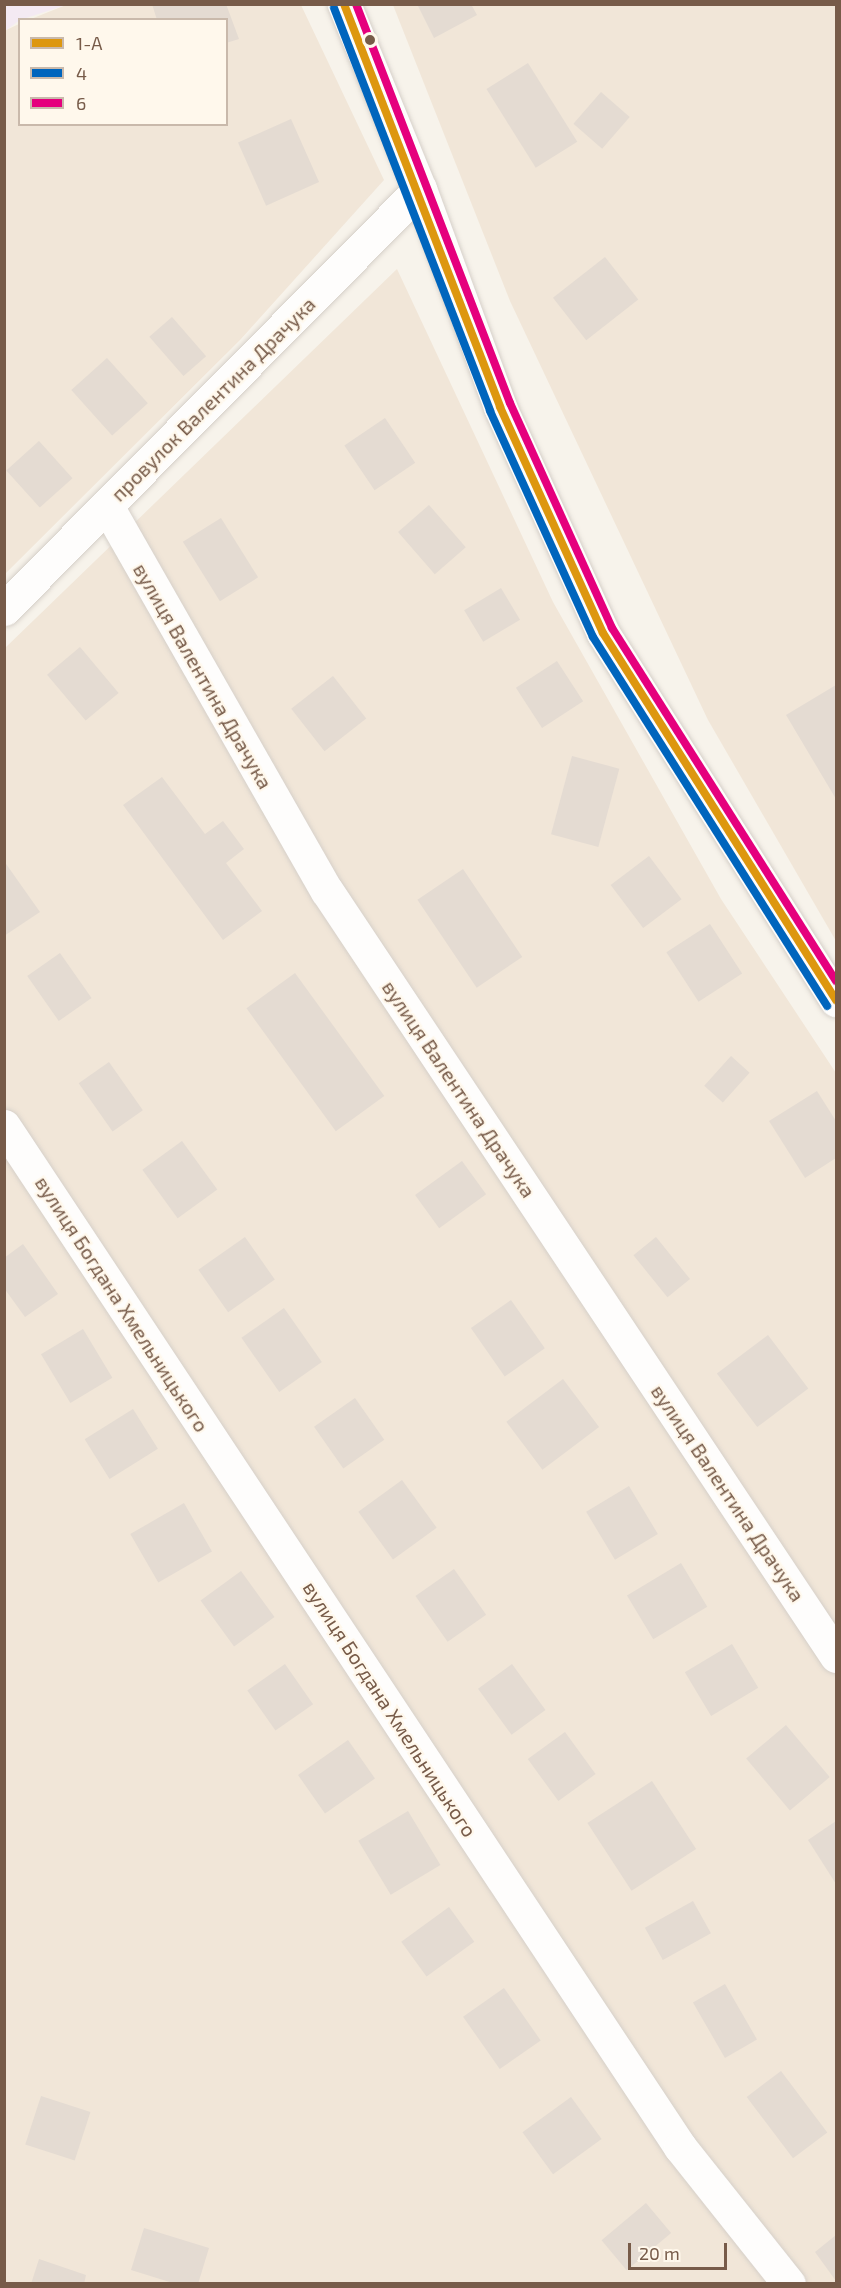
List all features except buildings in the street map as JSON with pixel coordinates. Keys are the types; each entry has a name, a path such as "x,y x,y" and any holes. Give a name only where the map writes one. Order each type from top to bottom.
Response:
{"street":[{"path":"344,4 420,189 500,407 603,633 837,1000"},
{"name":"провулок Валентина Драчука","path":"4,609 420,189"},
{"name":"вулиця Валентина Драчука","path":"107,506 327,891 837,1656"},
{"name":"вулиця Богдана Хмельницького","path":"4,1126 680,2147 789,2283"}],"shaded area":[{"path":"5,4 66,4 26,18 18,18 18,21 5,31"},
{"path":"66,5 301,5 384,180 240,340 5,574 4,31 18,24 18,126 228,126 228,18 34,18"},
{"path":"393,5 836,5 836,941 708,720 510,301"},
{"path":"397,269 553,602 721,899 836,1073 836,2283 5,2284 5,648"}],"transit line":[{"name":"1-А","path":"344,4 500,407 603,633 836,1000"},
{"name":"6","path":"356,4 510,403 612,628 836,981"},
{"name":"4","path":"334,8 490,411 593,637 827,1006"}]}
